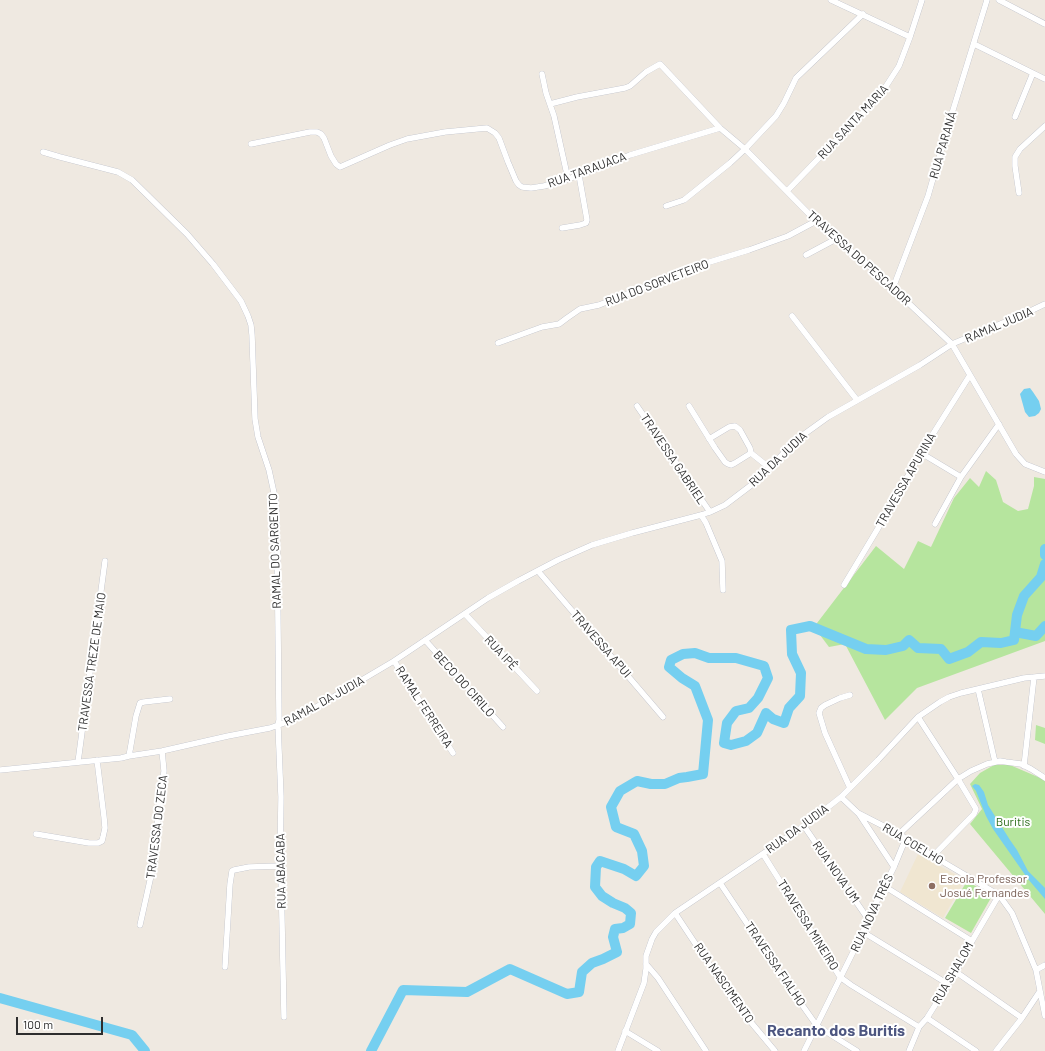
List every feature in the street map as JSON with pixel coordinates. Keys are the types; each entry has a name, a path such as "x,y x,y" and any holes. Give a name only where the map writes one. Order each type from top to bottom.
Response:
{"street":[{"path":"831,0 910,37"},
{"name":"RUA SANTA MARIA","path":"787,191 881,94 899,66 922,0"},
{"name":"RUA PARANÁ","path":"893,288 928,196 987,0"},
{"path":"999,0 1045,24"},
{"path":"666,206 684,200 745,149 776,116 796,78 863,14"},
{"path":"974,44 1045,79"},
{"name":"TRAVESSA DO PESCADOR","path":"550,104 577,97 626,88 646,72 660,64 720,128 745,149 816,220 867,264 952,344 1016,454 1025,464 1045,472"},
{"path":"1015,117 1033,73"},
{"path":"542,74 546,93 554,116 568,179"},
{"path":"1019,193 1014,161 1015,157 1020,149 1045,126"},
{"name":"RUA TARAUACA","path":"251,144 310,132 317,132 324,138 331,156 340,167 390,145 407,140 445,132 488,128 499,138 519,185 522,187 536,188 568,179 630,155 720,128"},
{"name":"RAMAL DO SARGENTO","path":"43,152 118,172 132,180 187,234 213,264 241,301 248,316 252,335 255,419 258,437 269,470 276,502 278,726"},
{"path":"562,228 580,226 586,223 587,220 579,175"},
{"name":"RUA DO SORVETEIRO","path":"498,343 542,327 559,324 580,310 599,305 703,264 788,236 816,220"},
{"path":"806,255 836,238"},
{"name":"RAMAL JUDIA","path":"952,344 1045,304"},
{"path":"792,316 857,400"},
{"name":"RUA DA JUDIA","path":"592,545 632,533 701,516 725,505 754,483 788,448 803,435 828,417 920,365 952,344"},
{"name":"TRAVESSA APURINA","path":"844,585 920,453 970,375"},
{"name":"TRAVESSA GABRIEL","path":"637,406 710,512"},
{"path":"689,406 709,439 728,464 731,465 751,453"},
{"path":"935,524 961,477 999,424"},
{"path":"709,439 729,427 735,426 740,430 750,448 751,453 766,465 773,465"},
{"path":"920,453 961,477"},
{"path":"701,516 706,523 722,561 723,590"},
{"name":"RAMAL DA JUDIA","path":"0,770 121,758 162,751 278,726 306,712 394,661 488,598 558,560 592,545"},
{"name":"TRAVESSA TREZE DE MAIO","path":"78,762 105,561"},
{"name":"TRAVESSA APUI","path":"538,571 663,717"},
{"name":"RUA IPÊ","path":"465,614 537,691"},
{"name":"BECO DO CIRILO","path":"425,640 504,727"},
{"name":"RAMAL FERREIRA","path":"394,661 453,753"},
{"name":"RUA DA JUDIA","path":"618,1051 644,984 648,950 652,939 656,932 675,913 804,826 841,797 918,717 940,702 961,693 1024,678 1045,676"},
{"path":"1024,766 1034,677"},
{"path":"978,689 995,762"},
{"path":"850,695 825,705 821,708 819,713 824,733 850,788"},
{"path":"129,756 136,716 140,703 170,699"},
{"path":"918,717 975,807 975,812 933,856"},
{"name":"RUA ABACABA","path":"278,726 281,797 280,866 284,1017"},
{"name":"TRAVESSA DO ZECA","path":"140,925 155,858 155,842 164,771 162,751"},
{"path":"36,834 89,843 100,843 104,837 104,817 97,760"},
{"path":"899,834 958,779 987,764 1006,762 1024,766 1045,778"},
{"name":"RUA COELHO","path":"841,797 858,813 906,838 933,856 999,895 1012,913 1036,970 1045,1016"},
{"path":"858,813 894,867"},
{"name":"RUA NOVA UM","path":"804,826 868,918"},
{"name":"RUA NOVA TRÊS","path":"804,1051 863,932 868,918 894,867 906,838"},
{"name":"TRAVESSA MINEIRO","path":"763,854 840,977 919,1028"},
{"path":"225,967 232,871 249,867 280,866"},
{"name":"TRAVESSA FIALHO","path":"720,883 817,1026 857,1051"},
{"path":"884,886 972,941"},
{"name":"RUA SHALOM","path":"909,1051 919,1028 928,1018 956,972 999,895"},
{"name":"RUA NASCIMENTO","path":"675,913 734,1002 775,1051"},
{"path":"863,932 948,984"},
{"path":"646,964 658,978 706,1051"},
{"path":"1036,970 1045,965"},
{"path":"956,972 1022,1018"},
{"path":"996,1051 1022,1018 1040,991"},
{"path":"928,1018 976,1051"},
{"path":"625,1032 658,1051"}],"shaded area":[{"name":"Escola Professor Josué Fernandes","path":"918,854 965,880 943,918 900,892"}],"green space":[{"path":"986,471 996,480 1003,502 1018,511 1028,509 1034,486 1034,477 1045,479 1045,641 917,688 885,720 845,644 829,647 814,627 876,546 904,569 918,541 931,547 954,498 970,478 979,487"},
{"path":"1036,725 1045,728 1045,744 1035,740"},
{"name":"Buritis","path":"994,765 1010,765 1045,780 1045,914 970,824 982,809 970,784 980,773"},
{"path":"967,881 992,896 971,933 945,918"}],"water":[{"path":"1030,388 1039,401 1041,409 1035,416 1029,417 1025,412 1020,394 1024,389"},
{"path":"975,784 979,785 984,792 988,805 1017,850 1028,871 1045,888 1045,899 1028,879 993,829 976,791 972,786"}],"waterway":[{"path":"1045,549 1045,555"},
{"path":"371,1051 403,990 467,992 510,969 567,994 579,992 582,972 592,963 617,952 613,937 615,929 623,928 630,924 631,913 625,908 602,896 595,887 596,867 600,861 624,869 636,876 644,866 642,851 634,834 616,827 611,807 620,791 637,781 651,784 665,784 679,778 703,774 708,720 695,686 682,678 669,667 671,660 683,654 695,653 709,658 736,658 764,666 768,678 758,698 749,708 736,711 727,723 724,743 731,745 746,741 757,733 766,713 773,719 784,723 789,708 800,696 801,673 792,654 791,630 810,626 866,649 886,650 903,646 909,640 918,648 941,649 949,659 968,652 981,642 1001,643 1014,640 1017,615 1024,596 1041,577 1045,564"},
{"path":"1015,632 1036,636 1045,626"},
{"path":"0,998 132,1035 145,1051"}],"place":[{"name":"Escola Professor Josué Fernandes","path":"932,886"}],"district":[{"name":"Recanto dos Buritís","path":"836,1031"}]}
